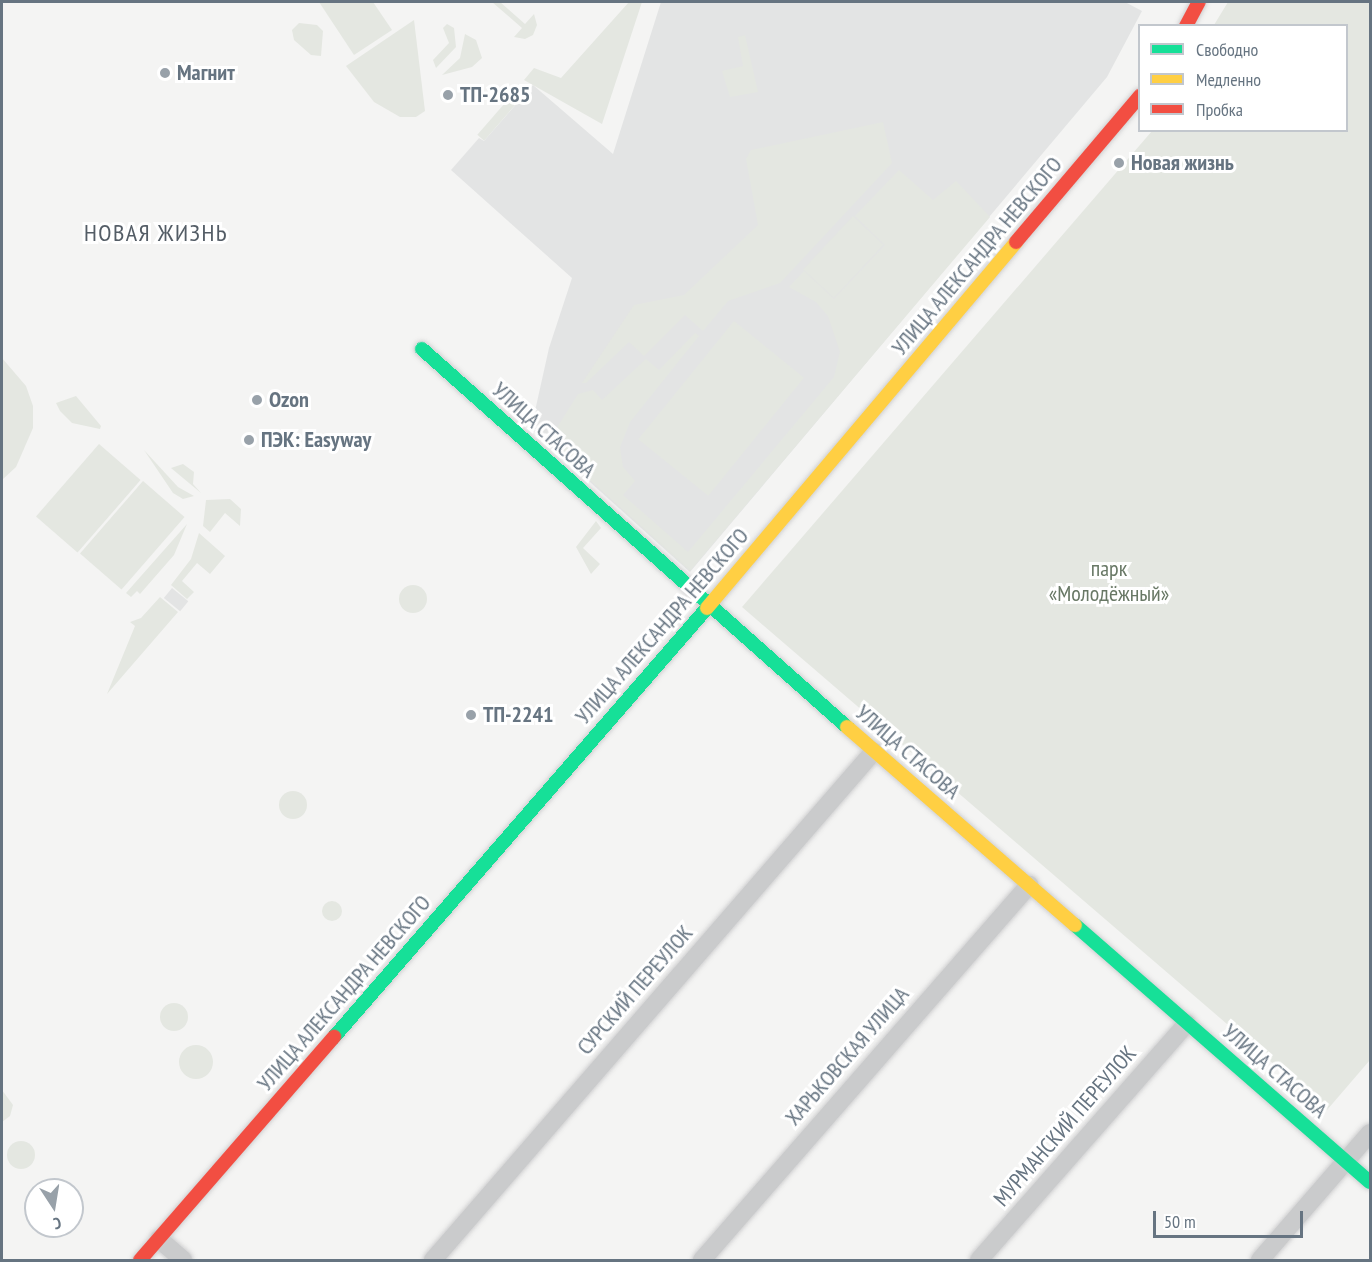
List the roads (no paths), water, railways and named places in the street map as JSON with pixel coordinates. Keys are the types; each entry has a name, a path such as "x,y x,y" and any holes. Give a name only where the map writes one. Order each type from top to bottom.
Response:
{"street":[{"path":"1187,24 1199,2"},
{"name":"УЛИЦА АЛЕКСАНДРА НЕВСКОГО","path":"140,1260 708,606 1138,98"},
{"name":"УЛИЦА СТАСОВА","path":"422,349 708,606 1371,1182"},
{"name":"СУРСКИЙ ПЕРЕУЛОК","path":"433,1260 874,751"},
{"name":"ХАРЬКОВСКАЯ УЛИЦА","path":"702,1260 1029,885"},
{"name":"МУРМАНСКИЙ ПЕРЕУЛОК","path":"979,1260 1187,1023"},
{"path":"1260,1260 1371,1133"},
{"path":"159,1239 183,1260"}],"place":[{"name":"Магнит","path":"165,73"},
{"name":"ТП-2685","path":"448,95"},
{"name":"Новая жизнь","path":"1119,163"},
{"name":"Ozon","path":"257,400"},
{"name":"ПЭК: Easyway","path":"249,440"},
{"name":"ТП-2241","path":"471,715"}],"district":[{"name":"НОВАЯ ЖИЗНЬ","path":"156,233"}],"park label":[{"name":"парк «Молодёжный»","path":"1109,580"}]}
